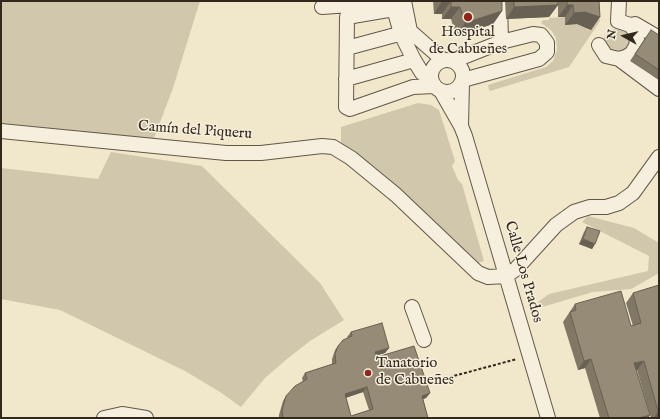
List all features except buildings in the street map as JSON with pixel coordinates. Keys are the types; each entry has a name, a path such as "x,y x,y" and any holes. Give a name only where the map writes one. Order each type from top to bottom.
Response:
{"street":[{"path":"500,1 501,42"},
{"path":"599,45 606,56 619,59 626,58 632,53 636,46 637,39 635,31 624,23 619,1"},
{"path":"322,7 397,4"},
{"path":"397,4 414,60 422,73 435,84 450,92 455,90 462,81 539,59 547,52 547,43 541,35 533,34 501,42 435,66 435,84 463,131"},
{"path":"397,4 347,18 346,107 350,110 413,87 435,84"},
{"path":"624,23 635,24 659,38"},
{"path":"347,48 405,33 462,70 463,131"},
{"path":"619,59 659,89"},
{"path":"346,79 414,60"},
{"name":"Camín del Piqueru","path":"1,131 226,154 261,153 322,146 333,147 351,158 396,194 478,273 488,277 506,276"},
{"name":"Calle Los Prados","path":"463,131 548,418"},
{"path":"506,276 516,269 556,225 574,212 590,207 606,207 619,203 633,193 659,157"},
{"path":"412,307 424,340"},
{"path":"104,418 122,414 146,418"}],"path":[{"path":"435,382 530,356"}],"shaded area":[{"path":"1,1 200,1 173,88 153,141 114,135 1,123"},
{"path":"565,17 566,25 577,24 590,30 599,18 600,21 569,67 490,91 489,90 488,85 546,67 553,61 557,50 556,38 551,30 541,23 543,20 549,20 549,18"},
{"path":"616,28 628,32 631,41 629,49 612,55 603,40 607,32"},
{"path":"418,103 431,105 439,110 455,161 452,166 458,180 462,184 484,261 478,263 341,144 341,127"},
{"path":"111,152 202,166 320,283 344,320 310,341 287,359 265,378 241,407 220,392 185,371 60,310 1,299 1,168 98,179"},
{"path":"588,216 634,228 659,243 659,273 631,289 593,292 542,307 538,302 549,294 648,271 649,256 582,222"}],"place":[{"name":"Hospital de Cabueñes","path":"468,17"},
{"name":"Tanatorio de Cabueñes","path":"368,373"}]}
